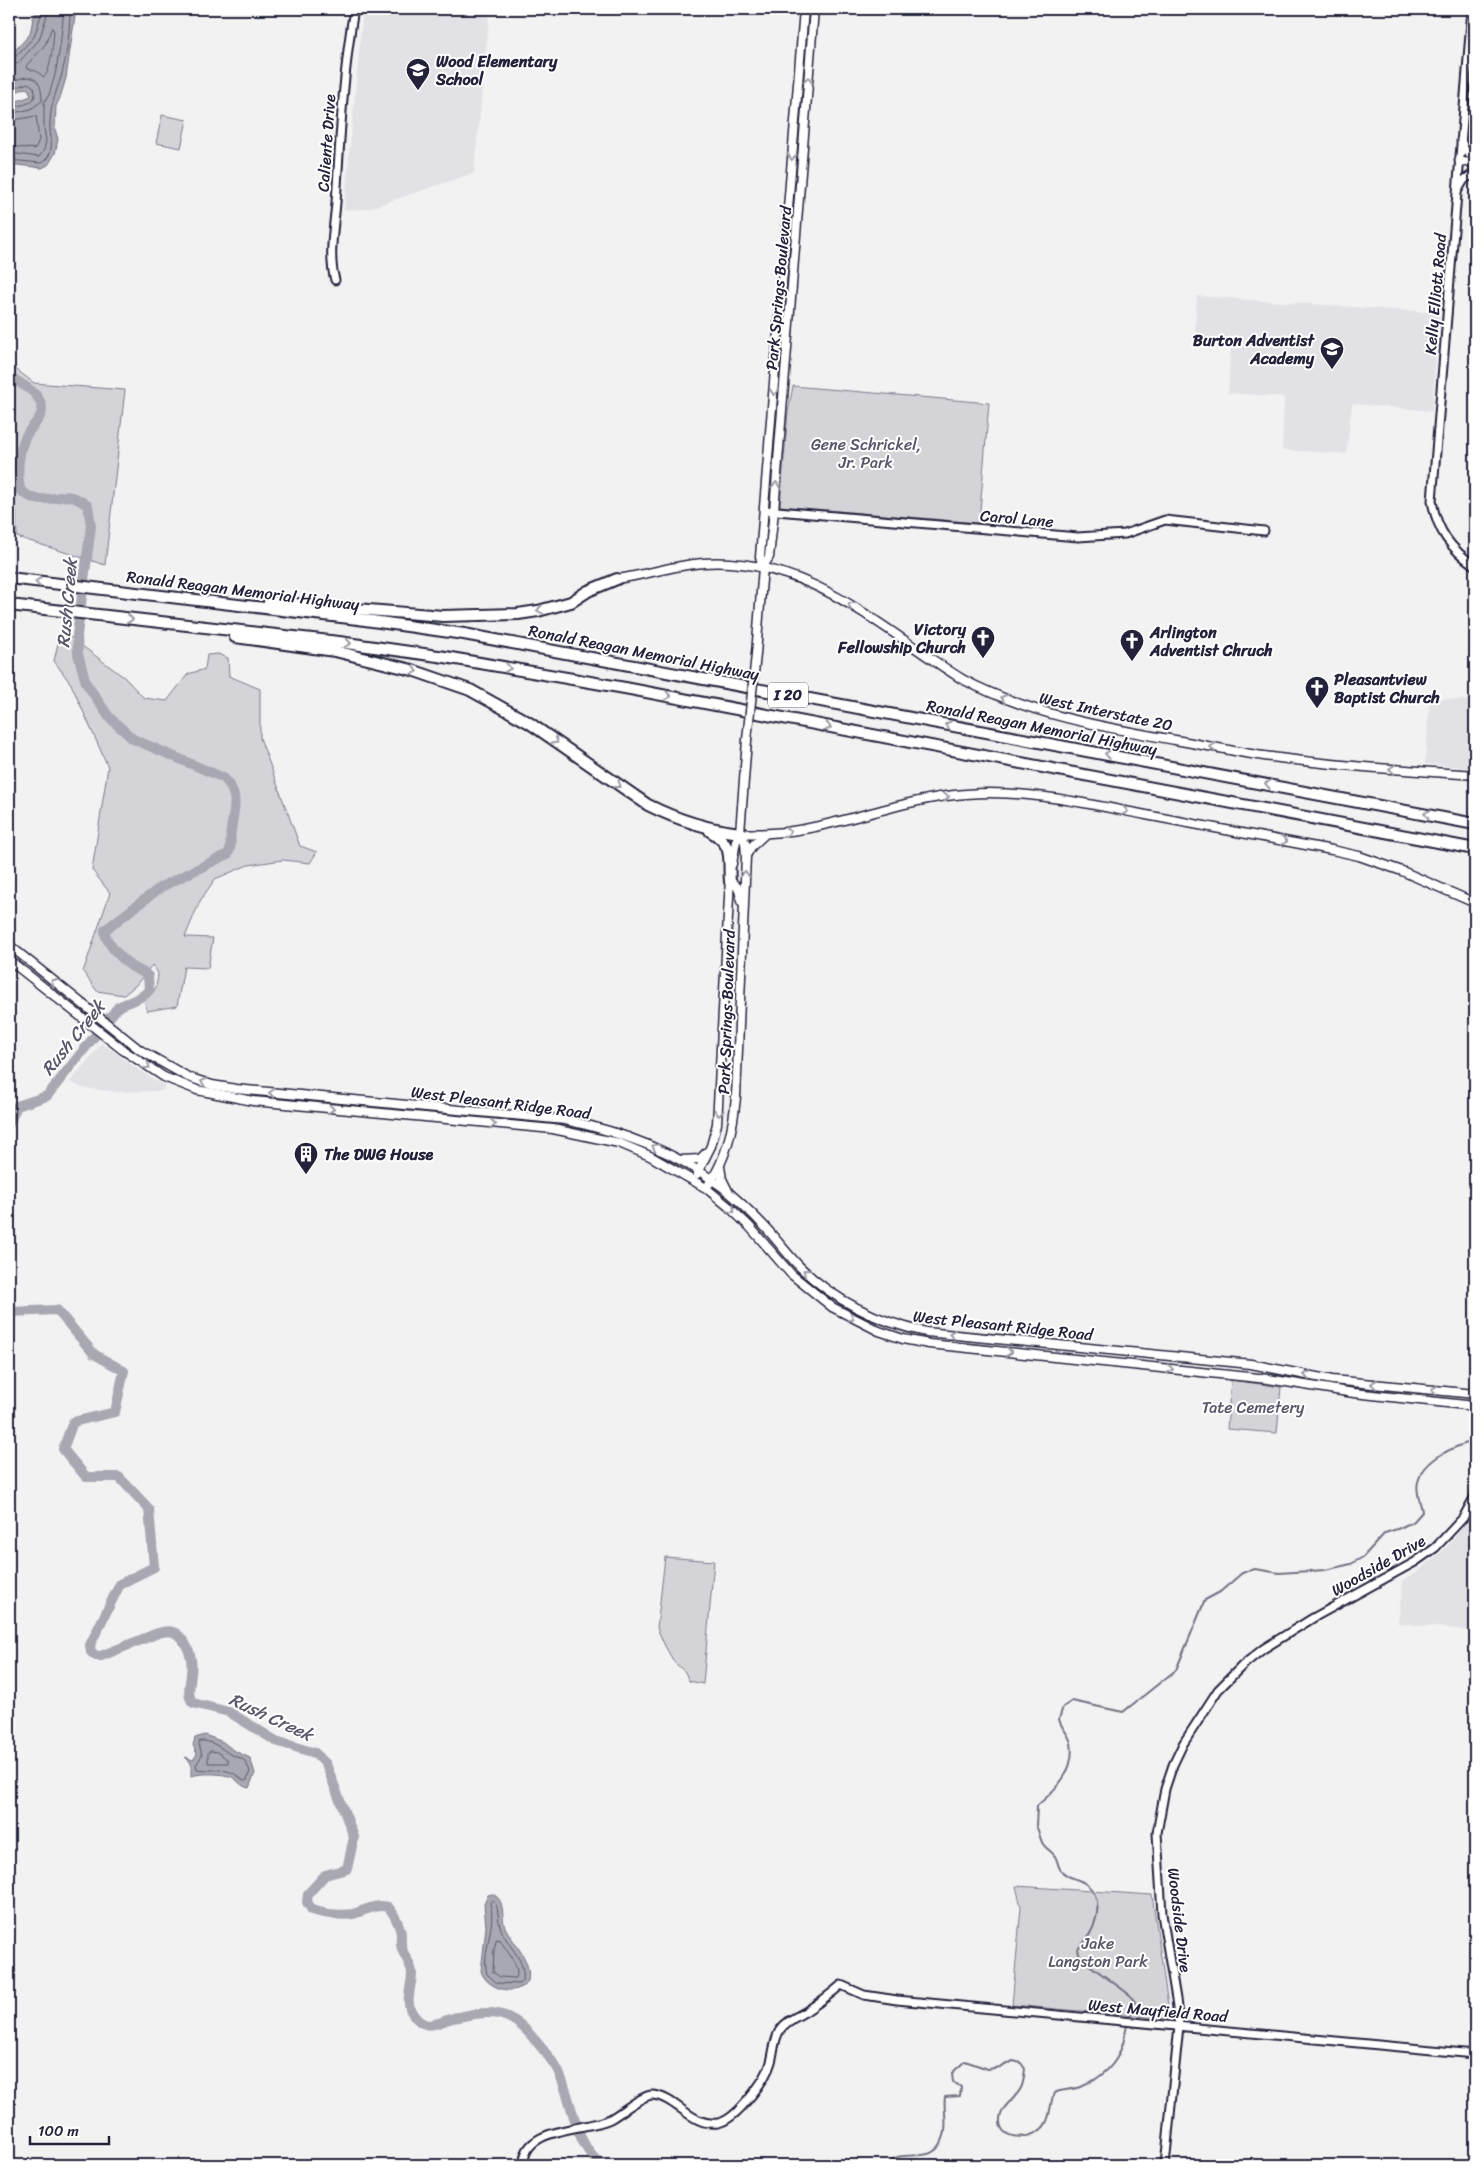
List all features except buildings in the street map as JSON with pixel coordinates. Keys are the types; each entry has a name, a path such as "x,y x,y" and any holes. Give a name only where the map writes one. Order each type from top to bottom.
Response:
{"highway":[{"name":"Ronald Reagan Memorial Highway","path":"9,578 209,600 464,634 1475,824"},
{"path":"209,600 284,603 396,614 442,616 518,614 571,602 588,591 617,578"},
{"path":"569,590 572,596 571,602"},
{"name":"I 20","path":"9,606 339,642 445,656 624,688 1475,849"},
{"path":"160,623 235,637 336,651 447,681 477,693 528,722 648,805 668,815 704,828 720,837 726,843 729,850 730,882"},
{"path":"704,828 740,833"}],"main road":[{"name":"Park Springs Boulevard","path":"693,1180 712,1144 720,1100 722,1016 730,882 736,841 740,833 756,654 763,567 760,557 804,9"},
{"name":"Park Springs Boulevard","path":"763,567 769,557 774,511 814,9"},
{"path":"794,128 804,129"},
{"path":"787,221 797,222"},
{"name":"West Interstate 20","path":"617,578 704,563 763,567 822,588 844,600 962,679 981,689 1031,709 1144,734 1262,756 1306,762 1475,776"},
{"path":"740,833 764,834 806,830 889,808 956,795 1010,793 1112,808 1359,856 1402,871 1475,903"},
{"name":"Park Springs Boulevard","path":"706,1188 720,1165 732,1132 736,1097 746,856 745,842 740,833"},
{"path":"746,856 751,846 764,834"},
{"path":"730,882 739,890 744,918"},
{"name":"West Pleasant Ridge Road","path":"9,945 140,1050 188,1077 212,1085 236,1090 565,1120 599,1127 632,1137 679,1159 712,1180 763,1225 800,1267 848,1304 872,1316 899,1326 926,1332 1251,1364 1332,1380 1475,1394"},
{"name":"West Pleasant Ridge Road","path":"9,960 107,1038 164,1077 184,1086 214,1095 253,1101 575,1132 619,1143 650,1156 706,1188 749,1226 791,1274 832,1307 879,1331 904,1339 929,1344 1268,1378 1354,1393 1475,1406"},
{"path":"679,1159 686,1161 700,1159 712,1144"},
{"path":"720,1165 722,1179 728,1193"}],"street":[{"name":"Caliente Drive","path":"335,280 333,248 340,130 354,9"},
{"name":"Kelly Elliott Road","path":"1472,9 1432,502 1441,532 1454,550 1475,566"},
{"path":"1461,138 1465,150 1475,161"},
{"path":"1459,161 1475,161"},
{"path":"1458,172 1474,174"},
{"path":"1457,192 1464,180 1474,174"},
{"name":"Carol Lane","path":"765,510 1078,538 1126,534 1165,520 1264,531"},
{"name":"Woodside Drive","path":"1165,2165 1179,2026 1162,1914 1157,1833 1164,1789 1183,1744 1218,1690 1243,1665 1263,1649 1313,1618 1415,1562 1435,1548 1463,1518 1475,1496"},
{"name":"West Mayfield Road","path":"524,2165 525,2154 535,2141 546,2136 610,2120 648,2096 661,2097 705,2122 718,2123 726,2120 751,2095 766,2074 781,2029 841,1985 864,1995 897,2000 1475,2054"}],"shaded area":[{"name":"Wood Elementary School","path":"363,9 490,9 474,173 367,209 344,210"},
{"name":"Burton Adventist Academy","path":"1197,296 1439,313 1432,411 1352,404 1346,454 1282,450 1284,397 1228,393 1231,347 1212,346 1195,330"},
{"path":"1430,698 1475,701 1475,768 1425,764"},
{"path":"102,1043 140,1071 165,1086 162,1091 118,1092 83,1088 70,1082"},
{"path":"1475,1506 1475,1631 1398,1623 1403,1580 1421,1569 1446,1548 1471,1516"}],"green space":[{"path":"162,115 187,120 181,148 156,143"},
{"path":"9,364 34,383 125,390 105,565 17,537 16,510 9,503"},
{"name":"Gene Schrickel, Jr. Park","path":"793,386 989,403 979,523 780,506 788,412"},
{"path":"61,630 125,678 144,698 167,701 188,674 205,669 207,655 218,654 228,658 229,676 260,689 260,738 300,846 317,852 310,863 283,860 248,865 215,879 200,901 185,937 213,938 208,968 184,967 177,1006 147,1011 144,1000 153,992 158,978 158,973 152,965 136,985 124,995 97,991 83,972 110,893 92,870 108,767 71,684 54,661"},
{"name":"Tate Cemetery","path":"1231,1380 1281,1387 1277,1433 1227,1429"},
{"path":"665,1557 714,1561 703,1684 689,1681 685,1672 674,1662 657,1628"},
{"name":"Jake Langston Park","path":"1016,1886 1152,1895 1170,2019 1012,2005 1021,1907"}],"water":[{"path":"39,9 75,9 66,78 56,106 55,129 58,139 55,154 48,165 42,168 9,164 9,104 31,96 26,88 13,93 9,98 9,57 30,34 33,18"},
{"path":"205,1735 223,1742 233,1750 250,1758 255,1773 249,1788 232,1777 211,1774 191,1776 191,1763 185,1757 193,1760 197,1754 193,1745 195,1738"},
{"path":"493,1894 502,1905 506,1929 528,1966 528,1981 517,1989 510,1990 495,1987 489,1983 481,1971 486,1927 484,1904 488,1895"}],"waterway":[{"name":"Rush Creek","path":"9,375 34,393 42,407 39,419 27,434 20,452 20,490 34,498 73,497 88,506 91,526 77,635 78,654 86,683 109,717 133,739 224,778 233,791 235,804 228,854 161,887 105,930 107,940 118,954 131,966 148,976 149,990 138,998 118,1007 47,1096 17,1106 9,1124"},
{"name":"Rush Creek","path":"9,1312 57,1310 94,1354 124,1371 115,1412 73,1422 63,1449 86,1477 119,1477 149,1509 154,1567 120,1584 90,1645 91,1652 96,1656 101,1656 158,1633 174,1632 182,1639 191,1658 192,1667 189,1690 193,1703 229,1712 276,1741 315,1753 326,1764 354,1837 347,1869 325,1875 308,1894 307,1902 312,1910 327,1914 343,1915 375,1907 388,1907 398,1924 402,1949 411,1969 412,1978 409,2004 410,2009 418,2020 427,2025 432,2025 453,2018 493,2013 510,2018 518,2023 535,2040 556,2067 575,2122 587,2149 596,2159 606,2165"},
{"path":"1130,2019 1135,2002 1130,1995 1080,1958 1078,1949 1089,1935 1096,1917 1096,1899 1093,1891 1086,1884 1062,1872 1055,1856 1044,1846 1036,1826 1037,1806 1063,1779 1070,1762 1072,1753 1071,1743 1059,1719 1063,1707 1072,1701 1123,1712 1176,1670 1205,1600 1220,1592 1242,1573 1255,1569 1279,1573 1325,1570 1351,1564 1363,1557 1385,1533 1414,1521 1422,1512 1417,1486 1421,1474 1426,1467 1449,1450 1475,1441"},
{"path":"887,2165 893,2159 900,2156 925,2155 933,2152 939,2146 945,2131 945,2097 960,2096 961,2087 953,2082 952,2073 965,2061 988,2069 1001,2067 1013,2061 1021,2063 1025,2069 1022,2086 1003,2110 1000,2119 1001,2127 1005,2133 1019,2137 1027,2136 1042,2129 1046,2123 1054,2093 1081,2087 1100,2076 1111,2066 1116,2060 1123,2043 1128,2023"}],"place":[{"name":"Wood Elementary School","path":"418,91"},
{"name":"Burton Adventist Academy","path":"1332,370"},
{"name":"Victory Fellowship Church","path":"983,659"},
{"name":"Arlington Adventist Chruch","path":"1132,662"},
{"name":"Pleasantview Baptist Church","path":"1317,709"},
{"name":"The DWG House","path":"306,1175"}]}
